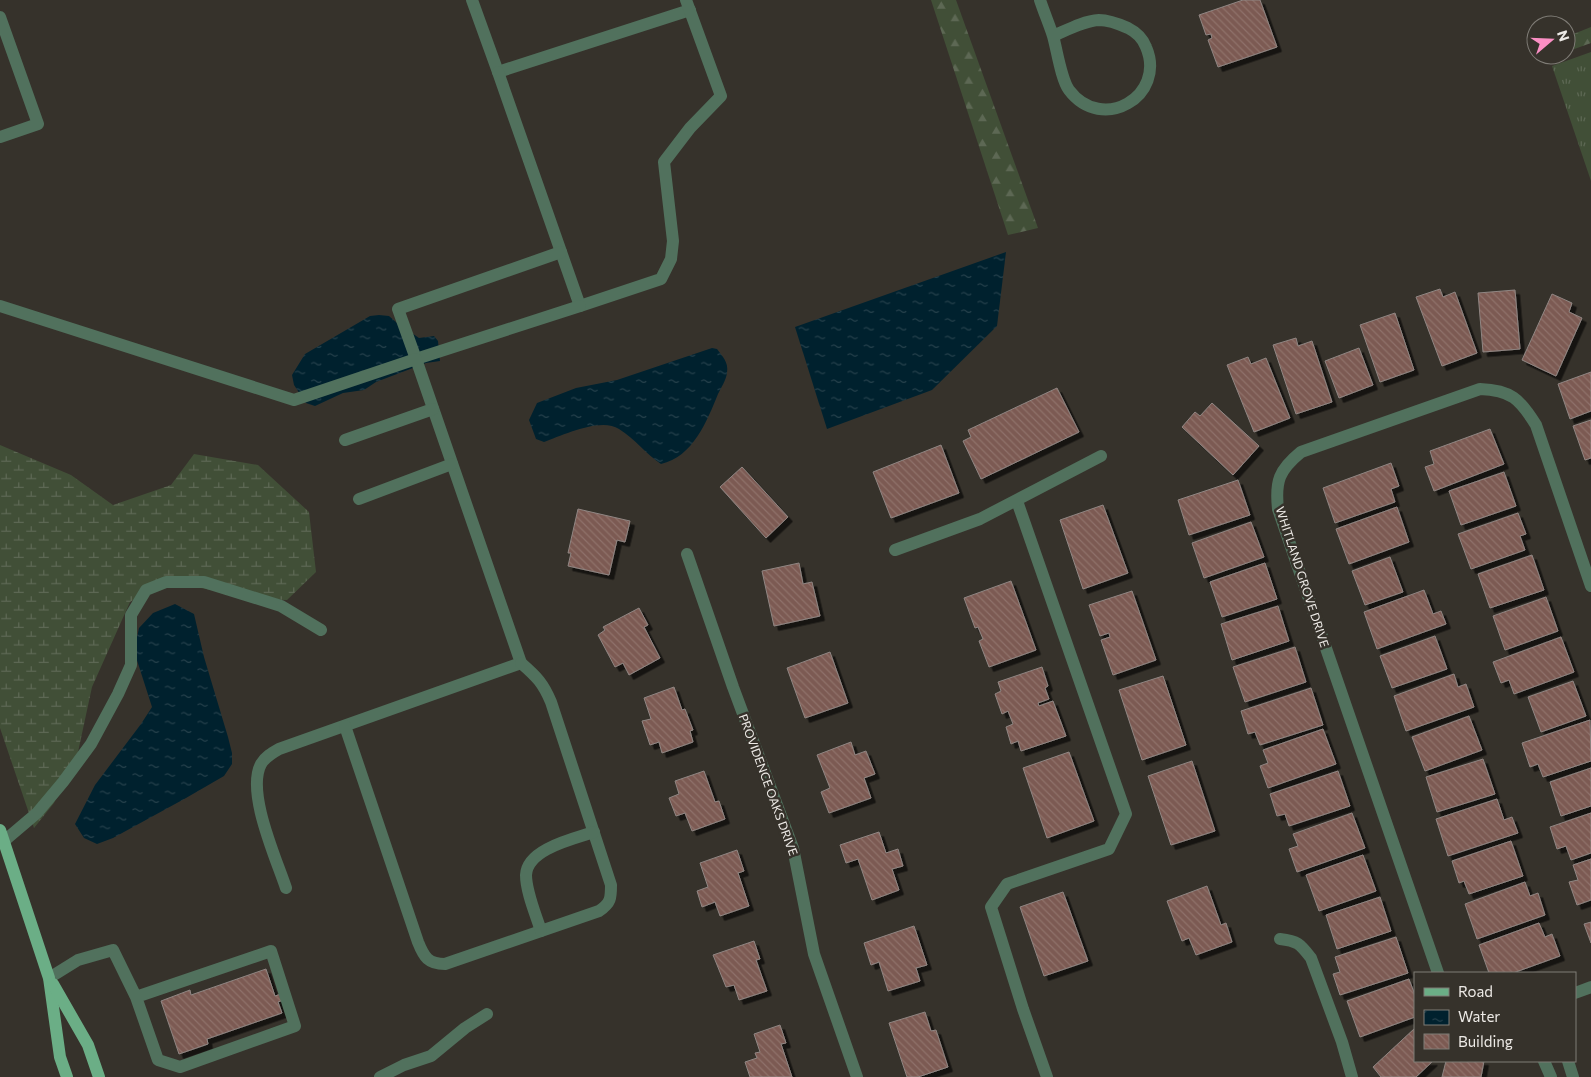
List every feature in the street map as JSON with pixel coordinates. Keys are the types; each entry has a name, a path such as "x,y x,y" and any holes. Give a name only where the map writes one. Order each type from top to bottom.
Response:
{"main road":[{"path":"2,836 49,978 60,1056 67,1077"},
{"path":"49,978 88,1045 99,1077"}],"street":[{"path":"472,0 580,306"},
{"path":"1040,0 1068,88 1077,99 1088,106 1100,110 1117,109 1128,104 1138,95 1146,83 1150,71 1150,55 1144,42 1134,31 1118,23 1101,20 1088,22 1053,36"},
{"path":"0,306 294,400 661,279 671,259 673,242 664,162 690,128 721,96 688,5 498,72"},
{"path":"0,17 38,124 0,137"},
{"path":"345,726 418,942 427,960 436,964 445,964 599,911 607,906 611,896 611,885 551,702 543,684 522,663 398,309 561,252"},
{"name":"WHITLAND GROVE DRIVE","path":"1438,972 1278,509 1276,493 1280,477 1288,463 1301,452 1480,389 1497,390 1513,397 1526,409 1536,425 1591,586"},
{"path":"345,440 433,409"},
{"path":"895,550 980,519 1101,456"},
{"path":"359,499 452,464"},
{"path":"1017,501 1126,814 1109,848 1007,884 991,906 1023,1009 1047,1077"},
{"name":"PROVIDENCE OAKS DRIVE","path":"687,554 733,687 793,848 814,954 857,1077"},
{"path":"2,836 37,813 91,744 118,694 131,665 130,615 146,590 166,582 204,582 281,606 321,630"},
{"path":"286,888 259,810 256,788 257,773 269,755 279,749 522,663"},
{"path":"541,931 528,886 526,874 529,864 537,855 547,849 594,832"},
{"path":"1280,940 1294,941 1311,958 1342,1042 1352,1077"},
{"path":"49,978 78,960 113,950 136,997 158,1060 180,1067 295,1026 271,951 136,997"},
{"path":"1576,993 1591,987"},
{"path":"380,1077 404,1064 431,1056 465,1028 487,1014"},
{"path":"1544,1062 1551,1077"},
{"path":"1568,1062 1573,1077"}],"green space":[{"path":"931,0 956,0 1038,228 1008,235"},
{"path":"1591,27 1591,43 1576,48 1576,33"},
{"path":"1591,52 1591,181 1552,66 1576,65 1576,57"},
{"path":"0,445 71,475 113,505 171,485 194,454 258,465 309,512 316,572 287,600 257,599 165,581 130,602 92,687 78,752 54,803 34,828 0,728"}],"water":[{"path":"1006,252 997,326 932,390 827,429 795,327"},
{"path":"370,316 389,316 419,338 434,336 438,341 440,361 426,363 376,382 364,390 343,393 315,406 306,403 294,385 292,375 305,354"},
{"path":"712,348 717,349 726,362 726,378 697,437 682,454 672,460 661,464 625,433 611,426 602,425 582,428 544,442 536,439 529,420 537,403 576,388 617,380"},
{"path":"175,604 194,614 204,657 228,737 232,753 232,764 224,776 113,838 97,844 84,838 75,824 95,785 152,707 134,651 139,628 153,613"}],"building":[{"path":"1243,0 1260,0 1277,47 1218,67 1208,40 1212,38 1211,34 1206,35 1199,15"},
{"path":"1440,289 1443,297 1455,292 1477,353 1442,366 1416,297"},
{"path":"1515,290 1520,349 1483,352 1478,293"},
{"path":"1552,294 1572,303 1569,312 1582,318 1556,376 1522,360"},
{"path":"1395,313 1414,370 1380,382 1360,325"},
{"path":"1296,338 1298,346 1312,341 1332,402 1296,414 1273,345"},
{"path":"1359,348 1373,385 1339,398 1325,361"},
{"path":"1248,357 1251,364 1266,358 1290,418 1254,432 1227,365"},
{"path":"1591,372 1591,411 1570,419 1558,384"},
{"path":"1057,388 1079,432 981,479 963,441 971,437 968,430"},
{"path":"1212,403 1259,446 1233,475 1182,427 1195,412 1200,416"},
{"path":"1591,420 1591,458 1585,460 1573,426"},
{"path":"1490,429 1504,464 1434,491 1425,467 1434,464 1430,451"},
{"path":"941,445 959,493 891,518 873,472"},
{"path":"1391,463 1399,486 1391,489 1395,502 1335,523 1323,488"},
{"path":"742,467 788,517 766,538 720,487"},
{"path":"1504,472 1516,506 1461,525 1449,491"},
{"path":"1238,480 1250,515 1189,535 1178,500"},
{"path":"1103,505 1128,573 1083,589 1060,520"},
{"path":"1397,507 1409,542 1349,564 1336,529"},
{"path":"578,509 630,521 625,542 617,540 609,575 568,566 571,553 568,553"},
{"path":"1518,513 1526,534 1520,536 1525,550 1471,569 1458,534"},
{"path":"1251,522 1264,557 1204,578 1192,543"},
{"path":"1532,555 1544,590 1490,608 1478,574"},
{"path":"1390,557 1403,592 1365,605 1352,571"},
{"path":"799,563 803,584 812,582 820,616 774,626 762,571"},
{"path":"1265,563 1277,599 1222,617 1210,582"},
{"path":"1011,581 1036,650 989,667 979,641 983,639 978,627 975,628 964,598"},
{"path":"1424,590 1433,614 1441,611 1446,624 1377,649 1364,612"},
{"path":"1132,591 1156,660 1113,675 1101,640 1110,637 1109,633 1100,636 1089,605"},
{"path":"1546,597 1558,631 1505,650 1493,616"},
{"path":"1278,606 1289,641 1232,660 1221,624"},
{"path":"639,608 648,625 644,627 660,658 629,675 623,663 615,667 598,635 605,630 603,627"},
{"path":"1435,636 1447,669 1392,688 1380,656"},
{"path":"1561,637 1574,672 1514,694 1509,680 1501,683 1493,662"},
{"path":"1295,647 1306,682 1245,702 1233,667"},
{"path":"830,652 848,703 805,718 787,668"},
{"path":"1042,667 1048,686 1045,688 1049,699 1038,703 1039,706 1053,701 1066,736 1021,751 1018,741 1011,744 1006,727 1013,724 1008,711 1002,714 995,694 1001,691 998,682"},
{"path":"1454,674 1458,687 1466,684 1474,707 1406,731 1394,696"},
{"path":"1163,676 1186,745 1142,760 1119,690"},
{"path":"1573,681 1586,716 1541,732 1528,697"},
{"path":"674,687 682,710 685,709 693,730 690,731 693,742 662,753 659,742 650,745 642,721 651,719 644,698"},
{"path":"1311,688 1323,725 1260,745 1255,732 1248,734 1241,711"},
{"path":"1469,716 1482,750 1425,771 1412,737"},
{"path":"1590,720 1591,761 1543,777 1538,764 1530,767 1522,743"},
{"path":"1323,729 1336,764 1268,788 1260,766 1268,763 1263,750"},
{"path":"851,742 855,755 866,751 875,774 864,778 871,798 829,813 821,792 830,788 817,755"},
{"path":"1069,752 1094,821 1047,838 1023,768"},
{"path":"1483,759 1495,794 1437,812 1426,777"},
{"path":"1192,761 1215,831 1171,845 1148,776"},
{"path":"1591,768 1591,806 1561,816 1550,782"},
{"path":"704,771 715,802 719,801 725,819 692,831 685,813 676,816 669,798 679,794 675,781"},
{"path":"1338,771 1350,806 1289,826 1285,814 1277,816 1270,794"},
{"path":"1497,799 1504,820 1512,817 1518,833 1448,856 1436,819"},
{"path":"1352,813 1365,848 1297,872 1289,849 1298,846 1293,834"},
{"path":"1591,813 1591,853 1571,860 1566,846 1557,849 1550,827"},
{"path":"879,832 886,853 898,849 903,866 892,869 899,890 872,900 858,859 846,863 840,845"},
{"path":"1511,841 1523,876 1469,894 1464,881 1459,883 1452,861"},
{"path":"737,850 744,871 738,873 749,906 720,916 715,902 702,907 697,891 708,887 700,863"},
{"path":"1363,855 1376,891 1319,911 1306,875"},
{"path":"1591,859 1591,900 1577,905 1569,882 1578,880 1573,865"},
{"path":"1525,882 1530,896 1538,893 1545,915 1477,939 1465,904"},
{"path":"1207,886 1221,925 1226,923 1232,942 1196,955 1189,938 1182,941 1167,901"},
{"path":"1063,892 1088,961 1044,976 1020,907"},
{"path":"1380,897 1391,931 1337,949 1326,915"},
{"path":"1591,922 1591,943 1584,924"},
{"path":"1539,923 1545,937 1552,934 1560,956 1516,972 1489,972 1479,945"},
{"path":"914,926 927,965 916,968 920,981 888,991 879,962 871,965 864,943"},
{"path":"1396,937 1408,973 1340,995 1333,974 1340,972 1335,957"},
{"path":"754,941 760,959 756,960 767,991 739,1000 734,985 726,987 713,955"},
{"path":"266,969 275,996 281,994 283,1000 278,1002 282,1013 207,1039 208,1044 179,1054 161,1001 190,990 191,995"},
{"path":"1409,979 1414,992 1414,1017 1360,1037 1347,1001"},
{"path":"925,1012 931,1031 936,1030 948,1067 918,1077 907,1077 889,1023"},
{"path":"780,1025 786,1043 781,1044 792,1077 750,1077 745,1062 757,1058 755,1053 760,1052 754,1034"},
{"path":"1414,1029 1414,1062 1432,1062 1416,1077 1381,1077 1373,1067"},
{"path":"1446,1062 1484,1062 1481,1077 1442,1077"}]}
